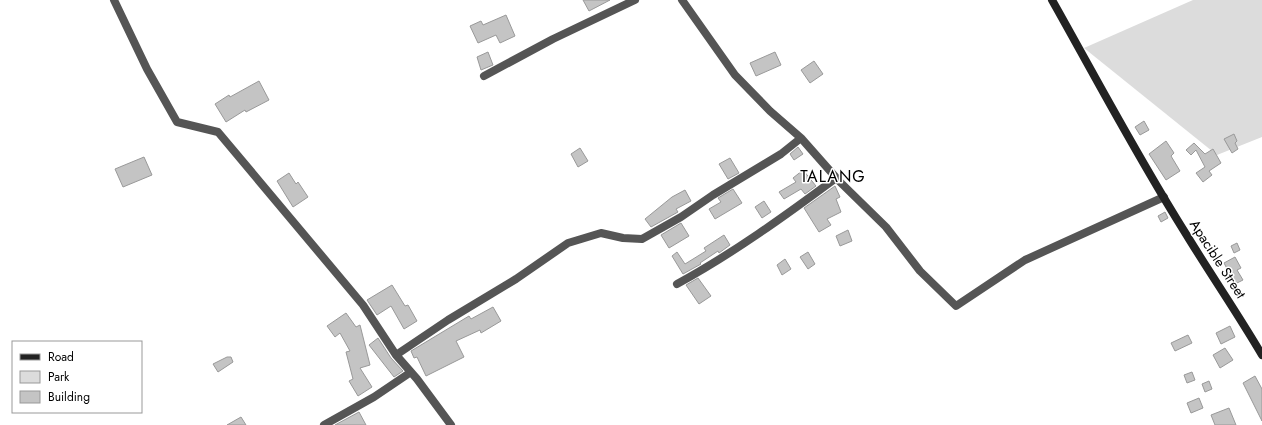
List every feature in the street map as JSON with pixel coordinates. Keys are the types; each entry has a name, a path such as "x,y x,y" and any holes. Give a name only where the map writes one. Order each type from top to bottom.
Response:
{"street":[{"path":"114,0 147,69 177,122 218,132 363,305 396,355 411,372 451,425"},
{"path":"484,76 553,39 635,0"},
{"path":"682,0 735,75 770,111 801,138 836,178 886,227 920,271 956,306 1025,260 1164,198"},
{"name":"Apacible Street","path":"1052,0 1124,131 1186,234 1262,355"},
{"path":"396,355 448,320 516,279 568,244 601,233 623,238 642,239 781,154 801,138"},
{"path":"676,284 702,270 799,206 836,178"},
{"path":"324,425 374,397 411,372"}],"green space":[{"path":"1193,0 1262,0 1262,137 1217,155 1084,48"}],"building":[{"path":"583,0 610,0 589,11"},
{"path":"506,15 515,36 500,43 496,35 478,43 470,26 481,21 483,25"},
{"path":"488,52 493,65 481,70 477,57"},
{"path":"775,52 781,65 756,76 750,63"},
{"path":"814,61 823,74 810,83 801,70"},
{"path":"259,81 269,100 246,112 245,110 226,122 215,104 229,95 230,97"},
{"path":"1144,121 1149,130 1140,135 1135,127"},
{"path":"1234,134 1237,141 1235,143 1238,149 1232,153 1224,139"},
{"path":"1166,141 1174,153 1171,156 1180,171 1166,180 1149,154"},
{"path":"1194,143 1205,154 1213,149 1221,163 1209,171 1212,175 1203,182 1196,173 1205,167 1196,150 1191,155 1186,150"},
{"path":"798,147 803,154 794,160 790,154"},
{"path":"580,148 588,161 578,167 571,154"},
{"path":"144,157 152,175 123,187 115,169"},
{"path":"730,158 739,173 728,179 719,164"},
{"path":"803,170 816,186 805,194 801,189 784,199 779,192 796,182 793,178"},
{"path":"289,173 296,184 298,182 308,197 293,207 277,181"},
{"path":"835,186 840,197 836,199 841,212 827,219 831,225 819,232 804,208"},
{"path":"733,189 742,203 715,219 709,209 721,202 718,198"},
{"path":"685,190 691,201 676,209 678,212 651,227 645,219 672,197"},
{"path":"764,201 771,212 762,218 755,207"},
{"path":"1165,212 1168,218 1161,222 1158,216"},
{"path":"681,223 689,236 669,248 661,235"},
{"path":"848,230 852,241 840,246 836,236"},
{"path":"724,235 730,245 683,274 672,256 677,252 685,264 706,251 704,248"},
{"path":"1237,243 1240,250 1234,253 1231,246"},
{"path":"808,252 815,264 808,269 800,257"},
{"path":"1235,257 1241,268 1237,270 1243,280 1235,284 1224,263"},
{"path":"785,259 791,269 782,275 777,265"},
{"path":"698,278 711,296 699,304 686,285"},
{"path":"392,285 405,306 408,305 417,321 404,329 391,306 377,315 367,300"},
{"path":"493,307 501,321 481,333 480,330 456,341 464,357 426,376 417,357 414,358 411,351 469,316 471,319"},
{"path":"346,313 356,327 360,325 370,365 360,368 372,387 358,396 349,381 353,379 346,352 350,351 340,333 335,337 327,326"},
{"path":"1230,326 1235,337 1221,344 1216,333"},
{"path":"1188,335 1192,343 1175,351 1171,343"},
{"path":"378,338 391,358 403,371 394,377 369,345"},
{"path":"1225,348 1233,360 1220,368 1213,355"},
{"path":"227,357 231,357 233,362 218,372 213,364"},
{"path":"1192,372 1195,380 1187,383 1184,375"},
{"path":"1255,376 1262,389 1262,421 1243,383"},
{"path":"1209,381 1212,389 1205,392 1202,384"},
{"path":"1199,398 1203,408 1191,413 1187,403"},
{"path":"1229,408 1236,425 1215,425 1211,415"},
{"path":"359,412 366,425 335,425"},
{"path":"241,417 246,425 227,425"}],"district":[{"name":"TALANG","path":"833,176"}]}
